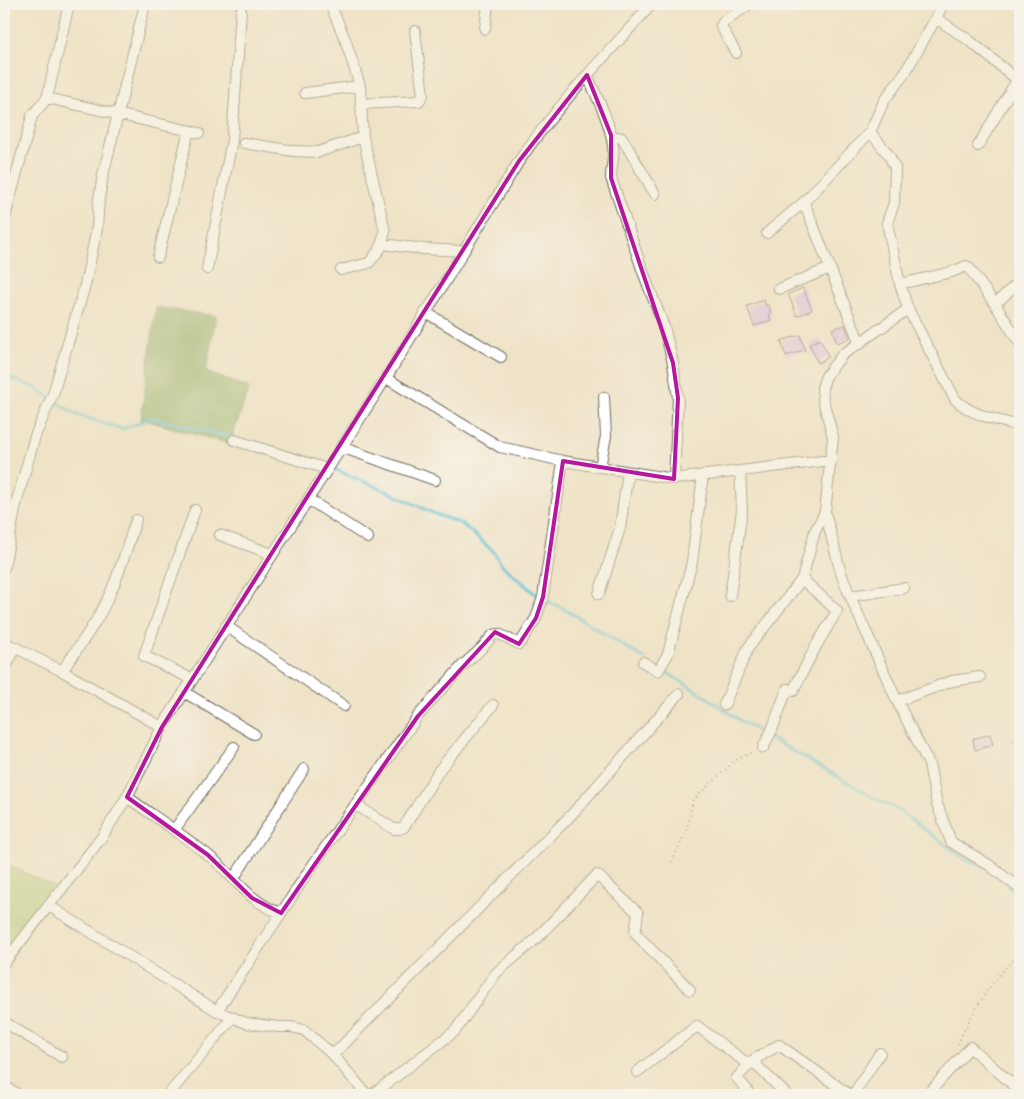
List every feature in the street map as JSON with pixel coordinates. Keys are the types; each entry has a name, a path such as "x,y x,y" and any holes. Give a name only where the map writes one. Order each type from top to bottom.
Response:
{"street":[{"path":"4,221 32,116 47,98 69,4"},
{"path":"4,568 16,504 35,436 51,397 94,251 103,176 145,4"},
{"path":"330,4 345,39 360,86 363,138 385,231 380,250 369,263 341,270"},
{"path":"485,29 488,4"},
{"path":"4,963 102,837 128,797 162,727 386,378 518,161 541,128 652,4"},
{"path":"736,53 721,26 724,21 750,4"},
{"path":"768,233 804,202 870,132 884,101 906,71 942,4"},
{"path":"207,269 232,140 241,11"},
{"path":"936,18 970,41 1019,81 978,146"},
{"path":"361,104 421,99 423,95 415,31"},
{"path":"587,75 602,108 611,135 614,148 611,178 664,327 673,363 678,398 674,479"},
{"path":"305,93 360,86"},
{"path":"47,98 194,132 158,257"},
{"path":"870,132 890,155 895,168 894,203 887,223 900,284 908,309 955,398 975,413 1020,426"},
{"path":"611,135 622,138 655,194"},
{"path":"244,143 294,151 318,152 363,138"},
{"path":"804,202 860,344"},
{"path":"382,244 463,251"},
{"path":"900,284 952,272 966,266 970,268 1019,342"},
{"path":"779,289 830,268"},
{"path":"995,304 1020,281"},
{"path":"724,705 748,648 802,579 815,531 825,512 832,437 823,400 822,388 826,376 842,355 908,309"},
{"path":"425,312 501,357"},
{"path":"386,378 500,447 562,461 674,479 831,460"},
{"path":"600,467 606,436 604,397"},
{"path":"234,440 327,469"},
{"path":"341,448 435,480"},
{"path":"217,1010 280,913 418,716 462,666 482,649 495,634 515,643 519,644 521,642 536,618 542,600 562,461"},
{"path":"730,596 742,510 740,471"},
{"path":"599,594 620,528 628,472"},
{"path":"643,662 658,671 668,654 692,562 704,476"},
{"path":"308,499 368,538"},
{"path":"192,679 144,656 195,510"},
{"path":"825,512 841,573 850,596 896,701 929,764 937,804 951,842 989,865 1020,889"},
{"path":"62,671 98,618 107,600 136,520"},
{"path":"220,535 272,554"},
{"path":"766,741 787,689 793,691 816,646 837,611 802,579"},
{"path":"850,596 904,588"},
{"path":"226,626 344,706"},
{"path":"4,642 62,671 162,727"},
{"path":"4,670 16,647"},
{"path":"896,701 952,681 980,677"},
{"path":"184,692 254,734"},
{"path":"333,1054 572,814 679,694"},
{"path":"356,805 394,829 404,827 440,769 492,705"},
{"path":"174,830 234,747"},
{"path":"234,878 304,769"},
{"path":"128,797 208,855 234,878 252,898 268,909 280,913"},
{"path":"372,1095 455,1031 496,973 536,939 597,874 638,913 635,933 690,990"},
{"path":"49,906 217,1010 246,1023 304,1030 333,1054 367,1095"},
{"path":"168,1095 233,1017"},
{"path":"4,1022 62,1057"},
{"path":"637,1072 697,1026 750,1062 786,1093"},
{"path":"747,1095 747,1090 737,1078 750,1062 779,1045 852,1095 880,1053"},
{"path":"927,1095 970,1047 1020,1091"},
{"path":"4,1086 19,1095"}],"path":[{"path":"672,862 687,829 693,800 736,760 766,741"},
{"path":"958,1045 972,1012 988,990 1020,955"}],"highlighted area":[{"path":"587,75 611,135 611,178 673,363 678,398 674,479 563,461 543,597 536,618 519,644 495,632 418,716 281,913 252,898 208,855 127,797 162,727 519,161"}],"green space":[{"path":"156,307 216,316 206,372 249,388 230,444 141,419"},
{"path":"4,863 55,887 4,971"}],"building":[{"path":"803,288 812,310 797,316 788,294"},
{"path":"764,300 766,306 769,305 771,320 754,326 747,306"},
{"path":"845,325 850,338 837,343 832,329"},
{"path":"800,335 805,350 786,356 781,341"},
{"path":"820,339 829,357 818,363 809,344"},
{"path":"990,734 993,745 975,750 973,739"}],"waterway":[{"path":"4,376 34,387 75,414 122,429 152,418 233,438"},
{"path":"334,469 462,524 494,552 501,564 540,598 561,607 645,659"},
{"path":"661,669 742,722 898,810 964,858 983,866"},
{"path":"1013,740 1020,738"},
{"path":"1007,885 1020,896"}]}
